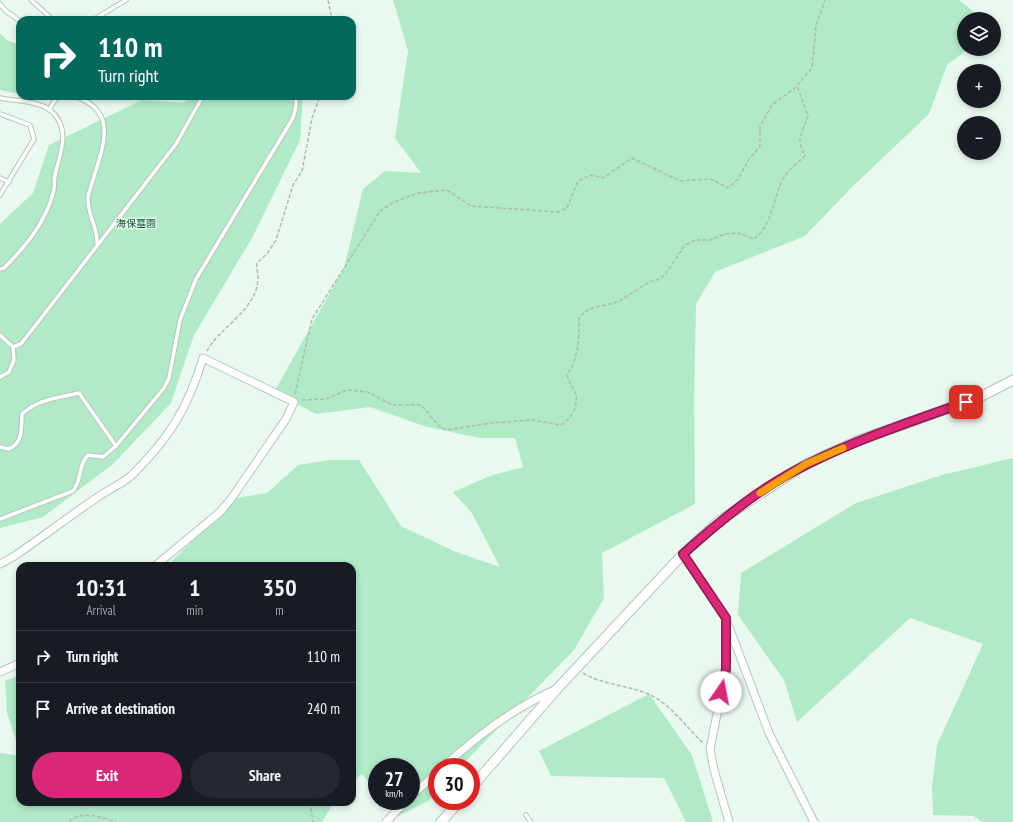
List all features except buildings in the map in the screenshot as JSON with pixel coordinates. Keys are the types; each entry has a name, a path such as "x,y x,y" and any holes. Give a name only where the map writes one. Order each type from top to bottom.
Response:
{"street":[{"path":"0,564 13,557 96,498 132,475 170,431 184,410 194,388 203,358 294,402 286,419 231,499 219,513 159,562"},
{"path":"480,778 557,689 683,554 719,521 806,464 857,441 980,398 1013,380"},
{"path":"683,554 726,618 769,733 814,822"},
{"path":"726,618 726,669 710,749 714,770 729,822"},
{"path":"0,672 16,665"},
{"path":"454,758 508,715 533,699 557,689"},
{"path":"420,788 428,781"},
{"path":"386,822 397,810"},
{"path":"441,822 452,810"}],"lane":[{"path":"30,0 48,16"},
{"path":"100,16 126,0"},
{"path":"0,4 6,11 16,18"},
{"path":"0,98 41,106 49,110 58,119 63,131 64,143 55,175 54,192 43,219 20,251 4,268 0,269"},
{"path":"49,110 55,100"},
{"path":"82,100 91,104 103,119 105,137 88,198 96,228 97,244"},
{"path":"14,347 21,344 176,144 201,100"},
{"path":"0,519 73,491 78,486 83,460 88,455 102,457 116,446 164,388 168,378 180,320 196,279 293,118 296,100"},
{"path":"0,114 30,125 34,139 0,195"},
{"path":"0,178 9,182"},
{"path":"0,335 14,347 14,360 9,372 0,377"},
{"path":"0,447 9,449 17,444 21,435 22,414 30,406 40,401 78,394 116,446"},
{"path":"526,815 531,822"}],"path":[{"path":"328,0 331,16"},
{"path":"796,86 808,116 799,137 800,144 806,156 786,173 769,219 762,233 754,239 738,233 725,234 710,240 694,240 685,245 665,275 657,280 649,282 618,302 589,309 579,317 579,343 572,367 567,375 569,385 575,393 576,405 569,420 561,425 548,421 532,420 490,423 447,430 440,427 421,405 392,405 368,392 347,390 326,399 294,402 300,368 312,319 380,211 394,202 418,193 447,190 471,206 558,212 567,208 578,182 591,175 603,178 632,158 680,182 711,179 728,188 738,179 749,159 760,146 760,126 773,104 796,86 812,68 816,25 825,0"},
{"path":"203,358 215,338 230,325 247,306 254,292 258,278 257,263 267,254 276,240 293,185 302,171 312,118 319,100"},
{"path":"576,669 593,679 649,694 685,722 697,737 710,749"},
{"path":"311,806 313,822"},
{"path":"69,822 72,819 90,815 116,822"}],"green space":[{"path":"393,0 959,0 974,12 957,12 957,56 959,56 947,65 929,114 851,188 805,236 715,272 696,304 694,401 695,504 602,553 604,598 574,650 469,758 428,758 428,801 420,805 420,758 368,758 368,781 362,774 356,779 356,562 171,562 236,498 267,493 298,465 331,460 359,460 401,526 456,552 500,567 472,513 453,492 490,476 523,467 515,438 480,438 427,427 370,407 316,414 274,392 344,268 363,189 385,171 421,173 395,138 408,51"},
{"path":"0,33 7,40 16,43 16,93 0,90"},
{"name":"海保墓園","path":"142,100 184,103 187,100 303,100 300,140 252,238 194,335 171,403 113,464 43,517 0,528 0,224 33,193 49,145"},
{"path":"1013,458 1013,822 982,822 974,816 933,815 932,787 937,745 983,644 910,618 797,722 784,680 738,615 741,573 856,503 942,475"},
{"path":"16,677 16,740 7,713 5,681"},
{"path":"649,694 692,755 713,822 686,822 664,778 551,776 539,751"},
{"path":"0,753 16,755 16,806 332,806 322,822 0,822"},
{"path":"393,810 410,810 398,816"}],"slow traffic":[{"path":"760,493 806,464 843,448"}],"route":[{"path":"721,692 726,669 726,618 683,554 719,521 764,490 806,464 857,441 966,402"}]}
